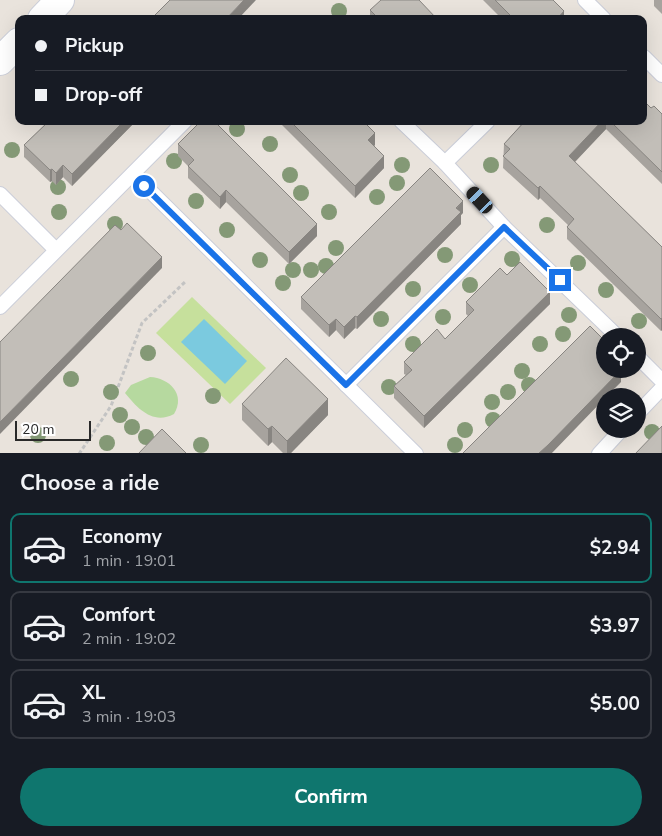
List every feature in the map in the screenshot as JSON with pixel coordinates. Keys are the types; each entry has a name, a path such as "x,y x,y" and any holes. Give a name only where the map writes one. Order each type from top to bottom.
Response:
{"main road":[{"path":"46,15 60,0"},
{"path":"0,61 15,46"}],"lane":[{"path":"585,0 597,15"},
{"path":"647,61 662,75"},
{"path":"0,307 181,125"},
{"path":"405,125 445,164 504,227 609,328"},
{"path":"445,164 484,125"},
{"path":"133,174 415,453"},
{"path":"0,194 56,250"},
{"path":"346,385 504,227"},
{"path":"646,365 662,381"},
{"path":"646,405 662,388"},
{"path":"599,453 613,438"}],"path":[{"path":"80,453 111,406 142,323 185,282"}],"green space":[{"path":"192,297 266,368 230,404 156,333"},
{"path":"150,377 163,380 174,388 178,400 174,414 159,418 147,414 135,405 125,393 131,385"}],"water":[{"path":"204,319 247,361 225,384 181,342"}],"building":[{"path":"170,0 244,0 230,15 155,15"},
{"path":"381,0 419,0 433,15 375,15 370,10"},
{"path":"495,0 553,0 564,11 560,15 510,15"},
{"path":"647,104 651,108 654,106 662,114 662,172 614,125 647,125"},
{"path":"45,125 120,125 72,174 63,165 56,173 52,169 50,170 24,145"},
{"path":"197,125 218,125 317,224 289,252 226,190 220,197 188,166 194,160 178,144"},
{"path":"294,125 367,125 375,133 368,140 384,156 355,186"},
{"path":"521,125 598,125 569,156 662,247 661,319 567,227 574,219 540,186 538,188 503,156 510,149 504,144"},
{"path":"430,168 463,201 456,208 461,212 357,317 355,316 344,327 336,319 329,325 301,297"},
{"path":"127,223 162,257 0,422 0,342 115,225 121,230"},
{"path":"520,262 550,292 424,416 394,386 412,370 404,362 437,329 445,339 474,310 466,302 500,268 507,275"},
{"path":"590,326 596,332 596,378 613,378 603,388 596,388 596,396 539,453 463,453"},
{"path":"286,358 328,399 287,441 272,426 268,429 242,404"},
{"path":"662,426 662,453 636,453"},
{"path":"162,429 186,453 139,453"}],"route":[{"path":"144,186 346,385 504,227 560,280"}]}
